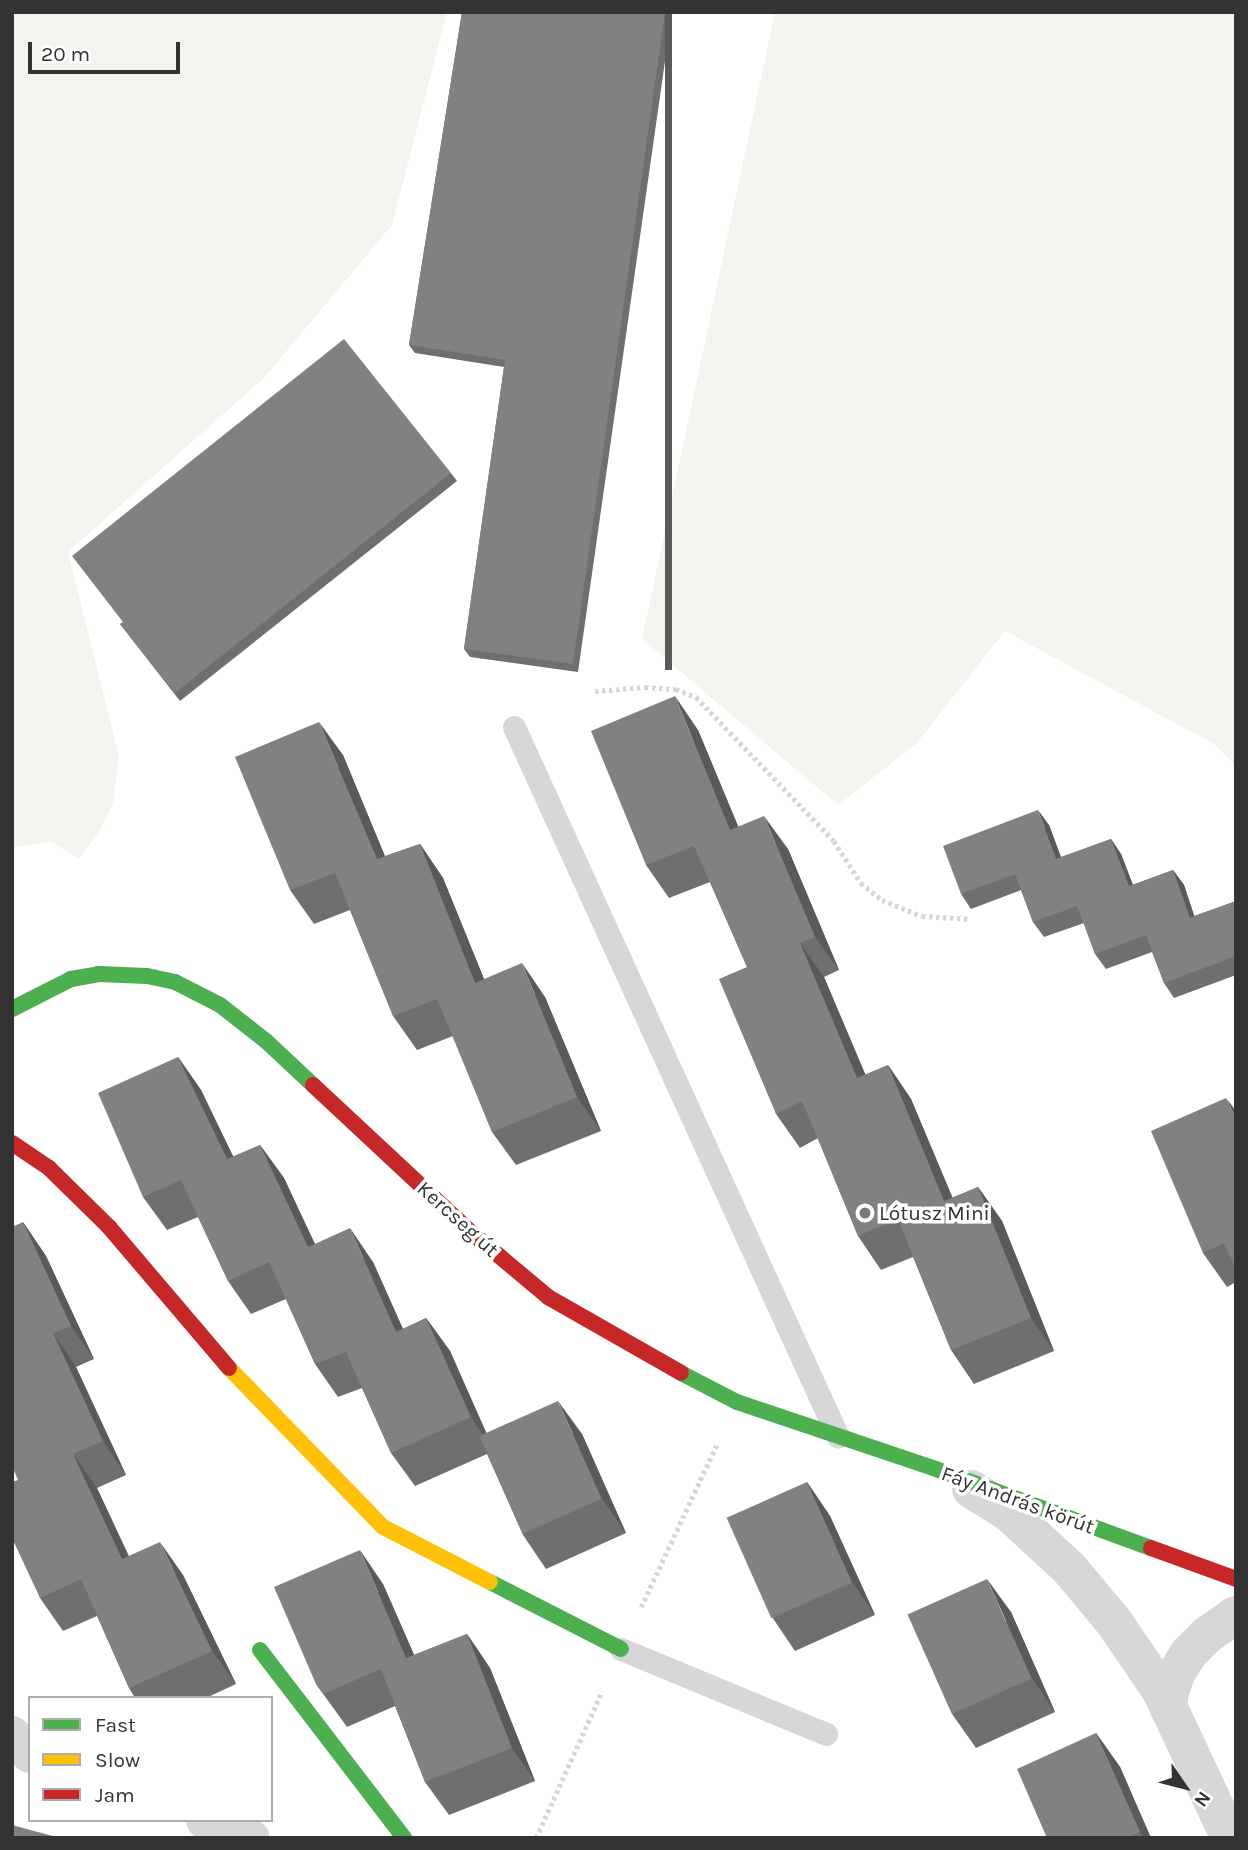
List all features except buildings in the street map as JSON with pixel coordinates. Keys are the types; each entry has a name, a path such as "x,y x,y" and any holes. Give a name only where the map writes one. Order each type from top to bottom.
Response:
{"street":[{"name":"Kercseg út","path":"12,1009 71,979 97,974 147,976 175,982 198,993 220,1005 266,1041 473,1234 548,1297 653,1359 737,1402 933,1468"},
{"path":"12,1143 49,1168 109,1227 219,1359 383,1527 621,1649"},
{"name":"Fáy András körút","path":"933,1468 1236,1579"},
{"name":"Fáy András körút","path":"933,1468 1008,1512 1069,1567 1114,1622 1170,1709 1230,1838"},
{"path":"1170,1709 1169,1696 1177,1672 1189,1653 1207,1635 1236,1615"},
{"path":"260,1650 404,1838"},
{"path":"12,1735 28,1752"},
{"path":"12,1752 28,1759"}],"lane":[{"path":"514,727 838,1437"},
{"path":"621,1649 826,1734"}],"path":[{"path":"595,691 645,687 676,689 696,698 834,841 861,883 882,900 922,916 971,919"}],"shaded area":[{"path":"12,12 447,12 392,225 264,378 68,552 119,756 113,804 99,832 79,859 52,842 12,847"},
{"path":"775,12 1236,12 1236,766 1214,744 1005,631 916,744 838,805 642,639"}],"traffic: fast":[{"path":"12,1009 71,979 98,974 147,976 175,982 220,1005 266,1041 313,1085"},
{"path":"681,1373 737,1402 933,1468 1151,1548"},
{"path":"490,1582 621,1649"},
{"path":"260,1650 404,1838"}],"traffic: slow":[{"path":"229,1368 383,1527 490,1582"}],"traffic: jam":[{"path":"313,1085 473,1234 548,1297 681,1373"},
{"path":"12,1143 49,1168 109,1227 229,1368"},
{"path":"1151,1548 1236,1579"}],"place":[{"name":"Lótusz Mini","path":"865,1213"}]}
